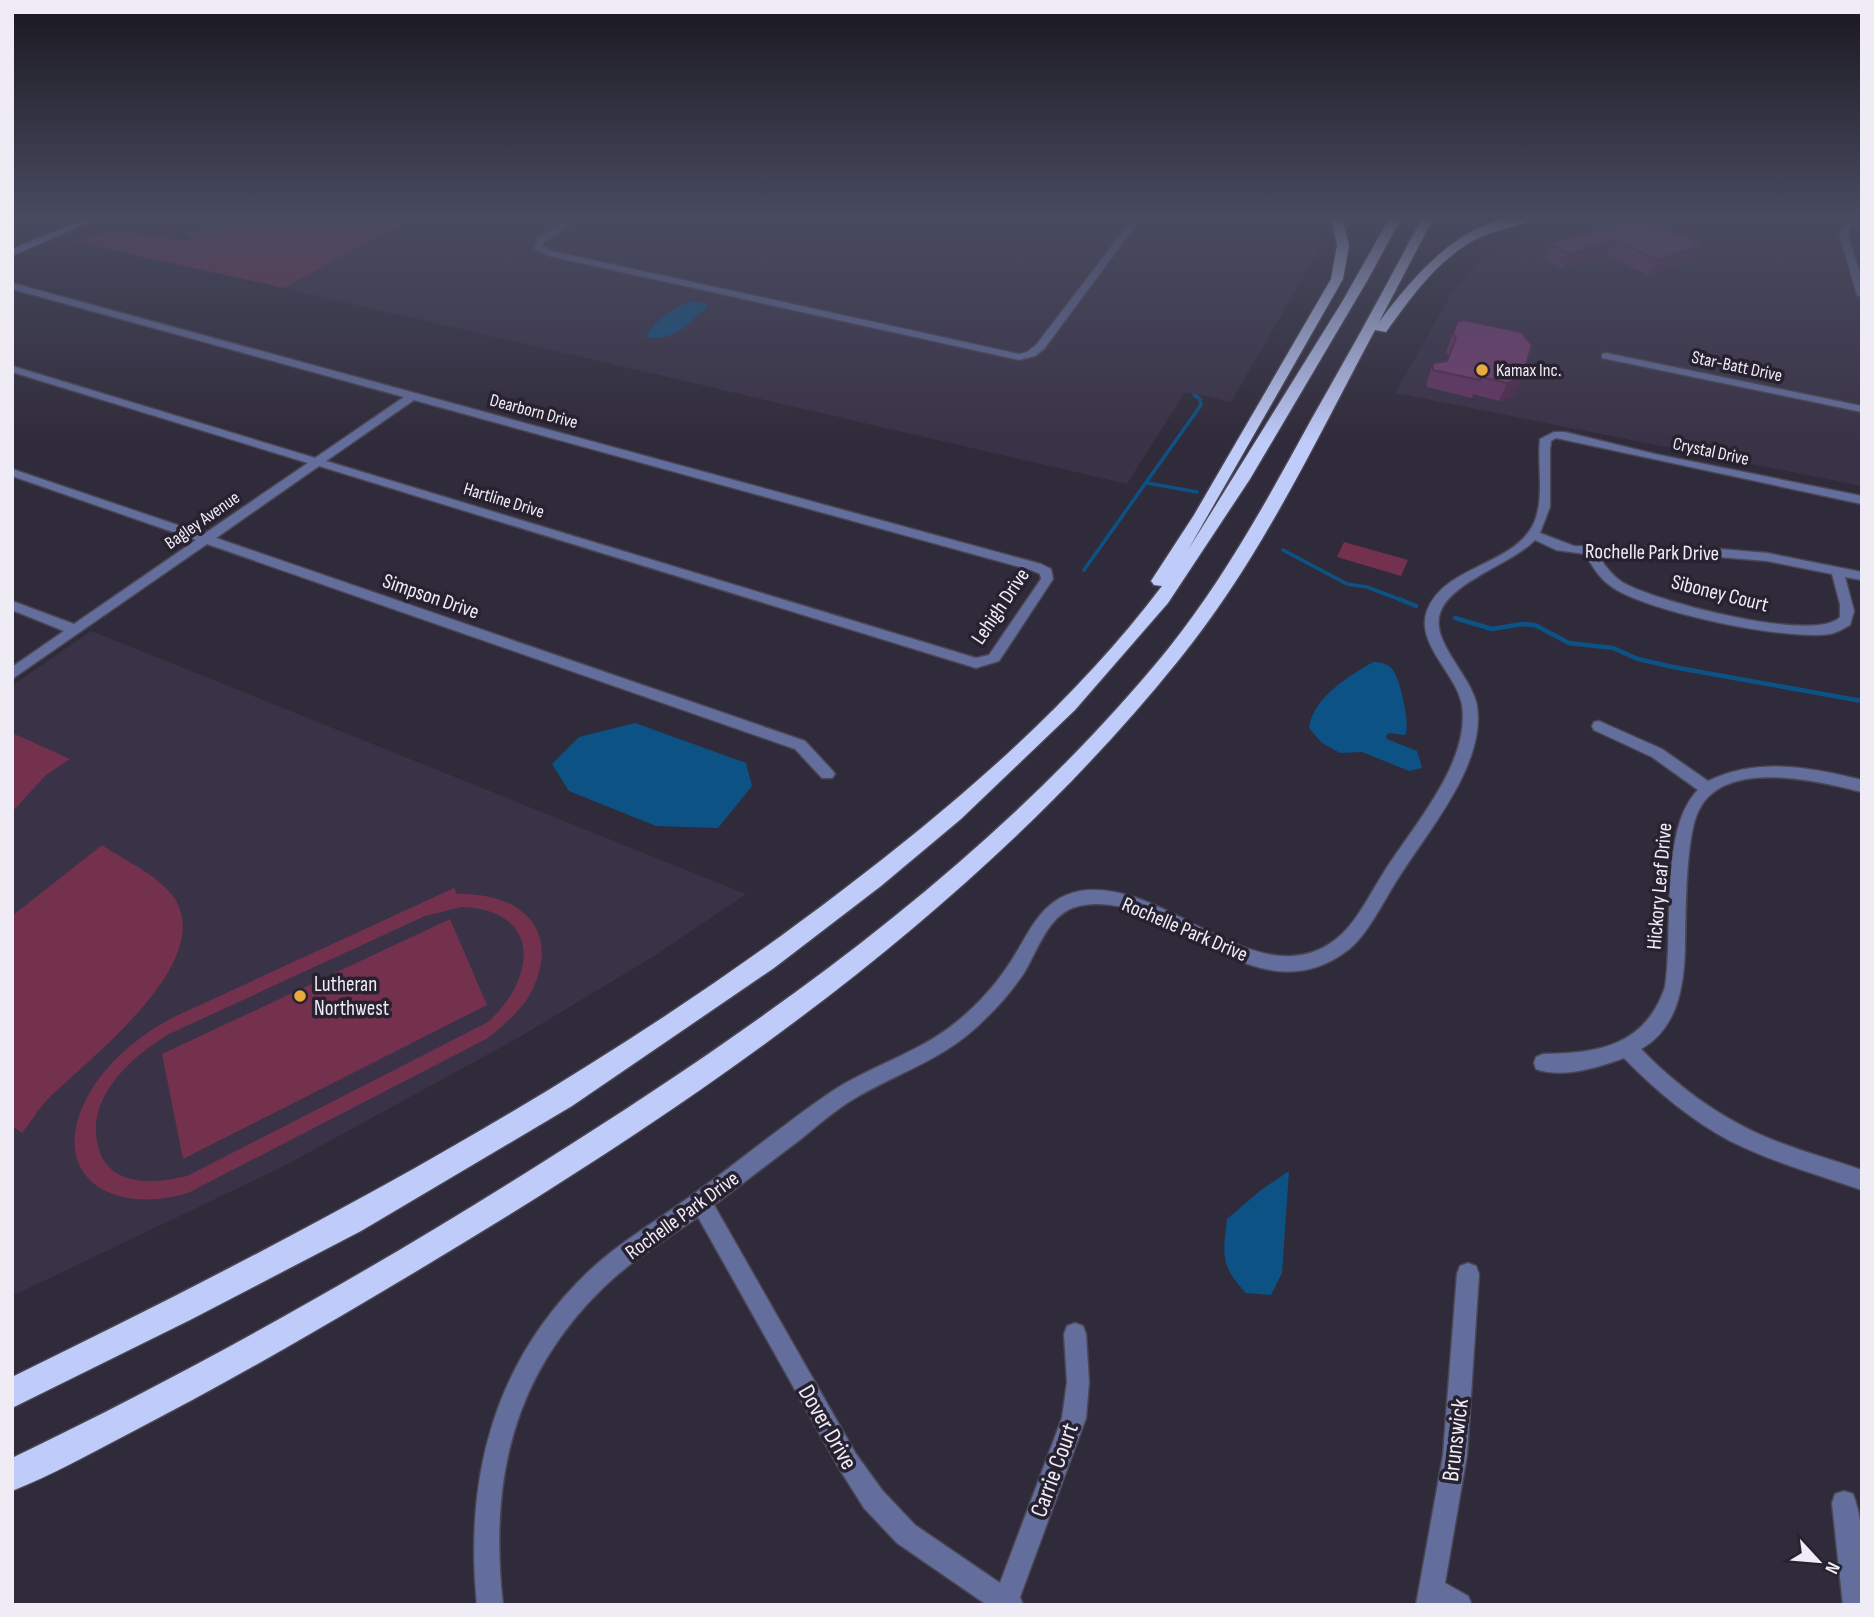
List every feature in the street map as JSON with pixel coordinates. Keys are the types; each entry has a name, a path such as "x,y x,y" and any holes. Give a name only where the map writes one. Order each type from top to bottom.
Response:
{"highway":[{"path":"1110,661 1202,514 1332,292"},
{"path":"12,1393 280,1259 371,1210 554,1103 654,1038 789,944 910,850 1032,743 1110,661 1180,576 1224,510 1352,292"},
{"path":"12,1475 118,1425 380,1278 531,1185 749,1039 920,906 982,853 1066,774 1133,703 1172,656 1244,555 1387,292"},
{"path":"1337,386 1408,292"}],"street":[{"name":"Dearborn Drive","path":"35,292 1046,572"},
{"path":"727,292 1019,357 1031,354 1040,347 1080,292"},
{"name":"Star-Batt Drive","path":"1606,356 1862,409"},
{"name":"Hartline Drive","path":"12,369 976,663 986,662"},
{"name":"Bagley Avenue","path":"12,674 412,396"},
{"name":"Crystal Drive","path":"1533,534 1542,511 1546,439 1554,435 1862,500"},
{"name":"Simpson Drive","path":"12,472 800,745 827,774"},
{"name":"Rochelle Park Drive","path":"490,1605 484,1525 486,1491 501,1431 521,1380 551,1331 596,1279 837,1099 855,1087 915,1060 963,1028 985,1008 1008,980 1046,916 1072,901 1096,897 1124,901 1262,961 1294,964 1309,962 1336,951 1360,922 1428,819 1458,767 1468,739 1469,702 1462,681 1433,633 1431,625 1436,606 1447,594 1533,534 1560,547 1589,551 1707,552 1767,557 1862,576"},
{"name":"Siboney Court","path":"1589,551 1612,581 1637,594 1743,624 1809,632 1835,629 1845,622 1848,614 1837,570"},
{"name":"Lehigh Drive","path":"986,662 994,657 1040,590 1047,579 1046,572"},
{"path":"12,605 75,630"},
{"path":"1599,726 1657,753 1708,789 1725,780 1751,773 1780,771 1812,774 1862,786"},
{"name":"Hickory Leaf Drive","path":"1543,1063 1580,1063 1606,1058 1628,1049 1650,1030 1665,1010 1674,986 1683,836 1688,816 1708,789"},
{"path":"1628,1049 1676,1095 1722,1126 1764,1145 1862,1180"},
{"name":"Dover Drive","path":"701,1202 848,1462 873,1499 906,1534 1006,1604"},
{"name":"Brunswick","path":"1431,1597 1456,1444 1468,1274"},
{"name":"Carrie Court","path":"1006,1604 1074,1418 1078,1382 1075,1334"},
{"path":"1843,1503 1856,1605"},
{"path":"1431,1597 1459,1605"}],"shaded area":[{"path":"303,292 1294,292 1231,402 1185,392 1127,484"},
{"path":"1862,292 1862,486 1395,393 1452,293"},
{"path":"1344,542 1408,560 1401,576 1337,557"},
{"name":"Lutheran Northwest","path":"91,631 746,894 654,956 523,1035 284,1166 12,1296 12,686"},
{"path":"12,733 70,759 46,775 12,812"},
{"path":"102,845 151,876 175,899 183,925 178,952 163,980 142,1008 48,1099 22,1133 12,1126 12,916"},
{"path":"454,888 457,894 497,899 514,906 527,916 537,929 541,945 541,964 530,994 514,1015 488,1038 188,1193 158,1199 130,1198 107,1192 89,1179 78,1162 75,1140 80,1114 95,1084 112,1063 142,1037 176,1016","holes":["462,907 488,911 507,920 518,933 523,950 522,968 516,986 504,1005 488,1022 187,1176 159,1181 132,1179 119,1175 101,1156 96,1130 103,1099 130,1063 167,1035 425,916"]},
{"path":"450,919 487,1005 183,1159 162,1054"}],"water":[{"path":"691,301 707,304 707,307 672,334 656,338 646,337 665,315"},
{"path":"1373,662 1389,666 1393,670 1404,703 1407,723 1405,735 1389,733 1387,739 1417,751 1422,768 1409,771 1362,752 1340,753 1322,743 1309,728 1312,717 1325,697 1343,681"},
{"path":"635,723 746,763 752,786 718,828 656,826 569,791 552,764 579,737"},
{"path":"1289,1171 1282,1273 1271,1295 1246,1293 1232,1275 1225,1259 1227,1219 1261,1190"}],"building":[{"name":"Kamax Inc.","path":"1463,320 1521,332 1532,345 1522,378 1507,383 1433,370 1433,363 1447,361 1456,338 1453,334 1457,322"}],"waterway":[{"path":"1084,570 1201,405 1200,399 1194,395"},
{"path":"1147,483 1197,492"},
{"path":"1283,550 1347,584 1367,587 1402,600"},
{"path":"1402,600 1416,606"},
{"path":"1455,618 1492,629 1522,624 1535,625 1569,643 1613,648 1638,659 1673,667 1862,701"}],"place":[{"name":"Kamax Inc.","path":"1482,370"},
{"name":"Lutheran Northwest","path":"300,996"}]}
